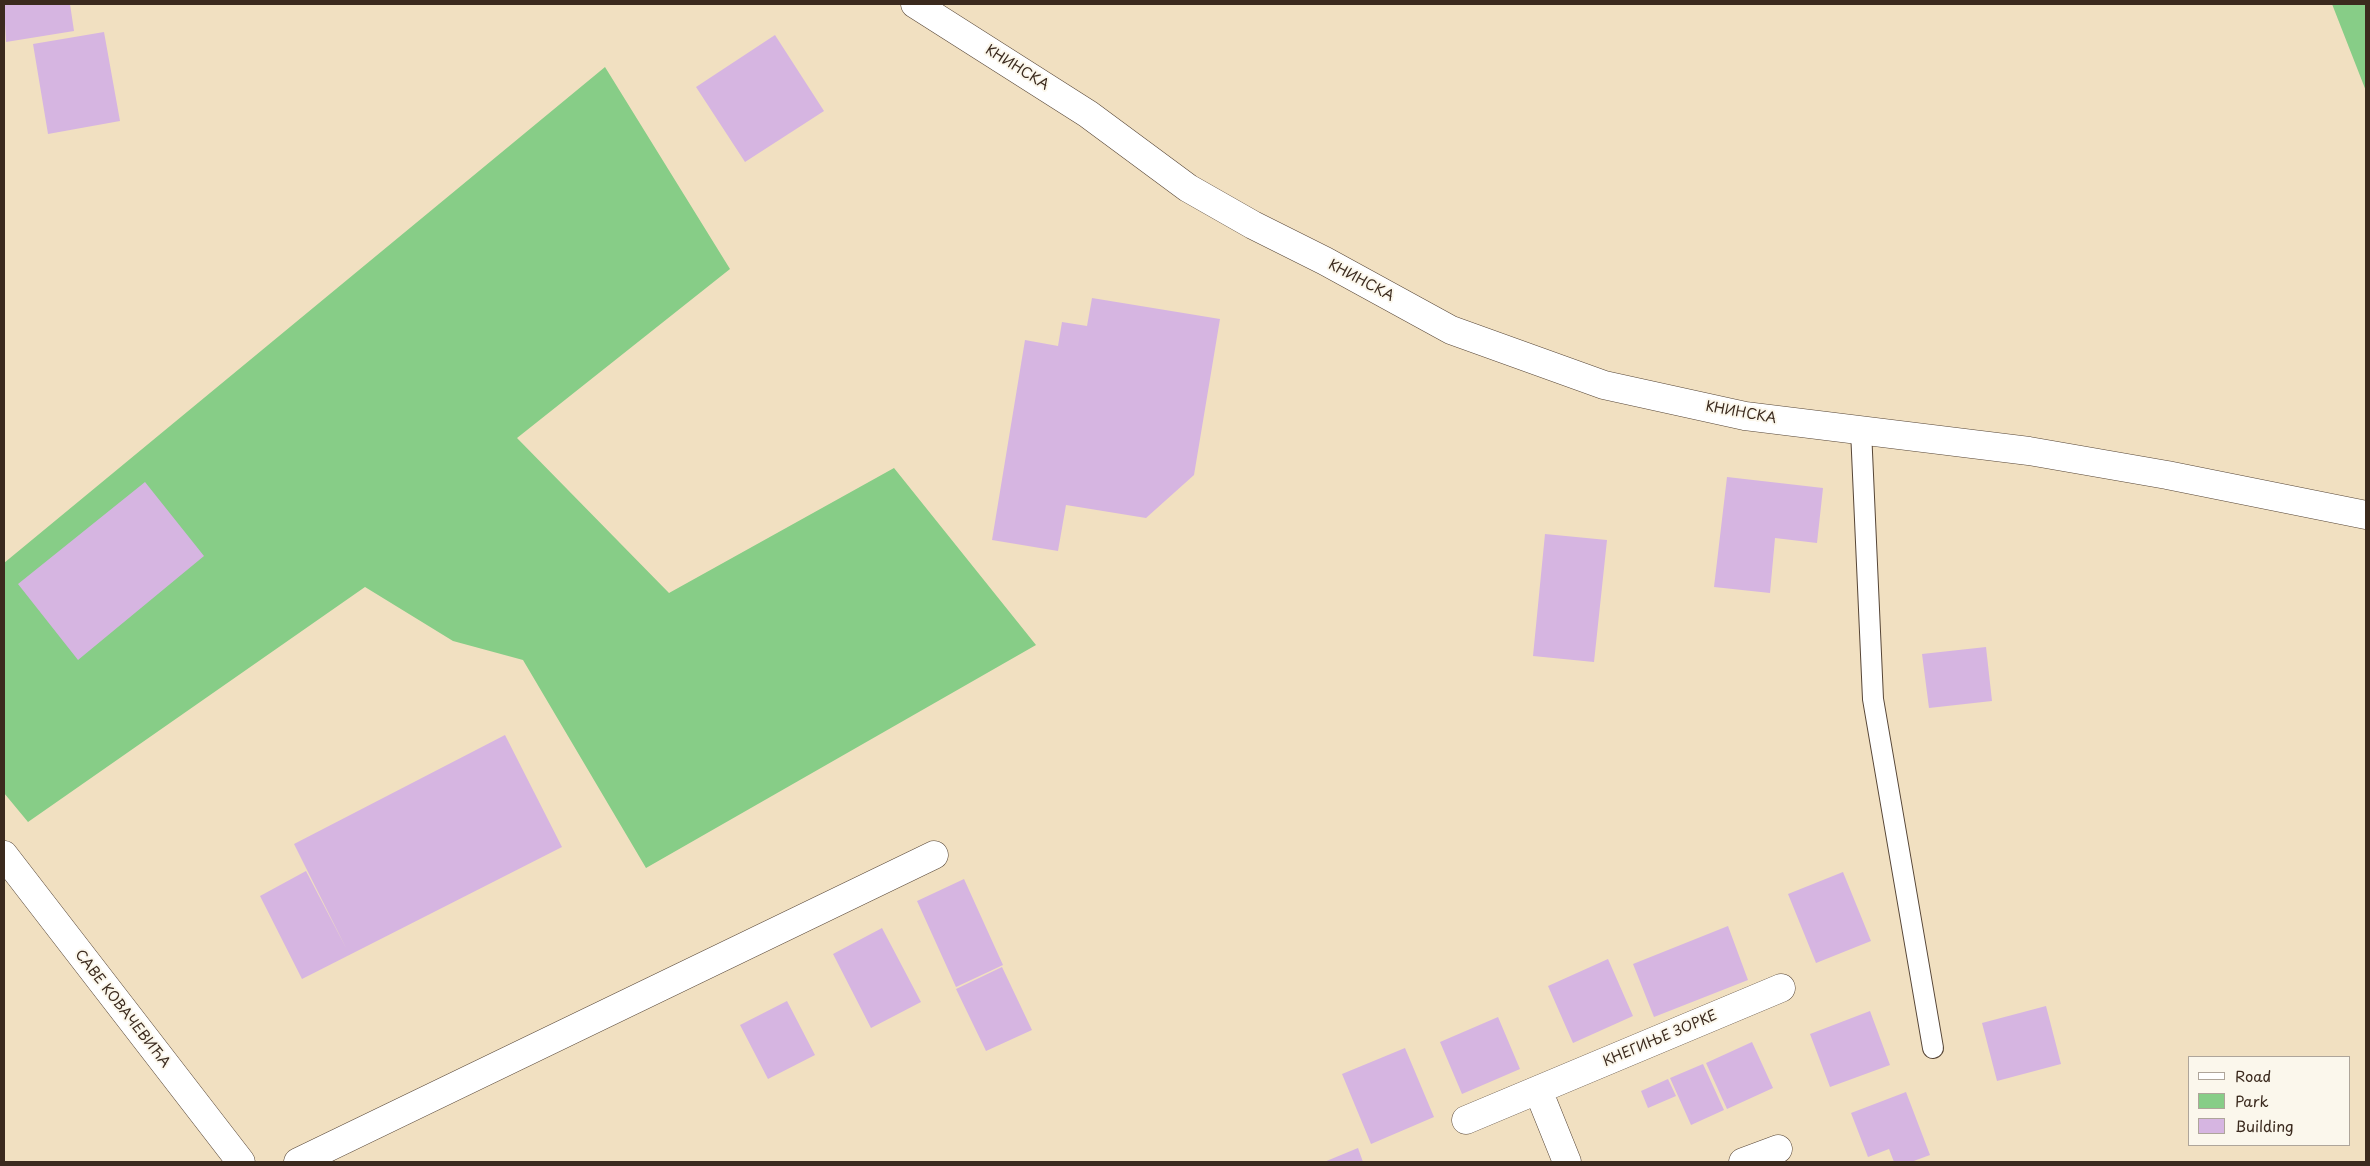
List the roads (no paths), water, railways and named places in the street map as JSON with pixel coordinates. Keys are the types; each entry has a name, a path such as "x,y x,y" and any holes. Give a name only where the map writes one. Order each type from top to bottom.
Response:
{"street":[{"name":"КНИНСКА","path":"915,4 1088,114 1188,188 1253,225 1325,261 1452,330 1604,385 1745,416 2030,451 2166,475 2366,516"},
{"name":"САВЕ КОВАЧЕВИЋА","path":"4,855 241,1162"},
{"path":"298,1162 934,855"},
{"name":"КНЕГИЊЕ ЗОРКЕ","path":"1466,1120 1781,988"},
{"path":"1538,1090 1567,1162"},
{"path":"1743,1162 1778,1149"}],"lane":[{"path":"1861,430 1873,699 1933,1048"}]}
